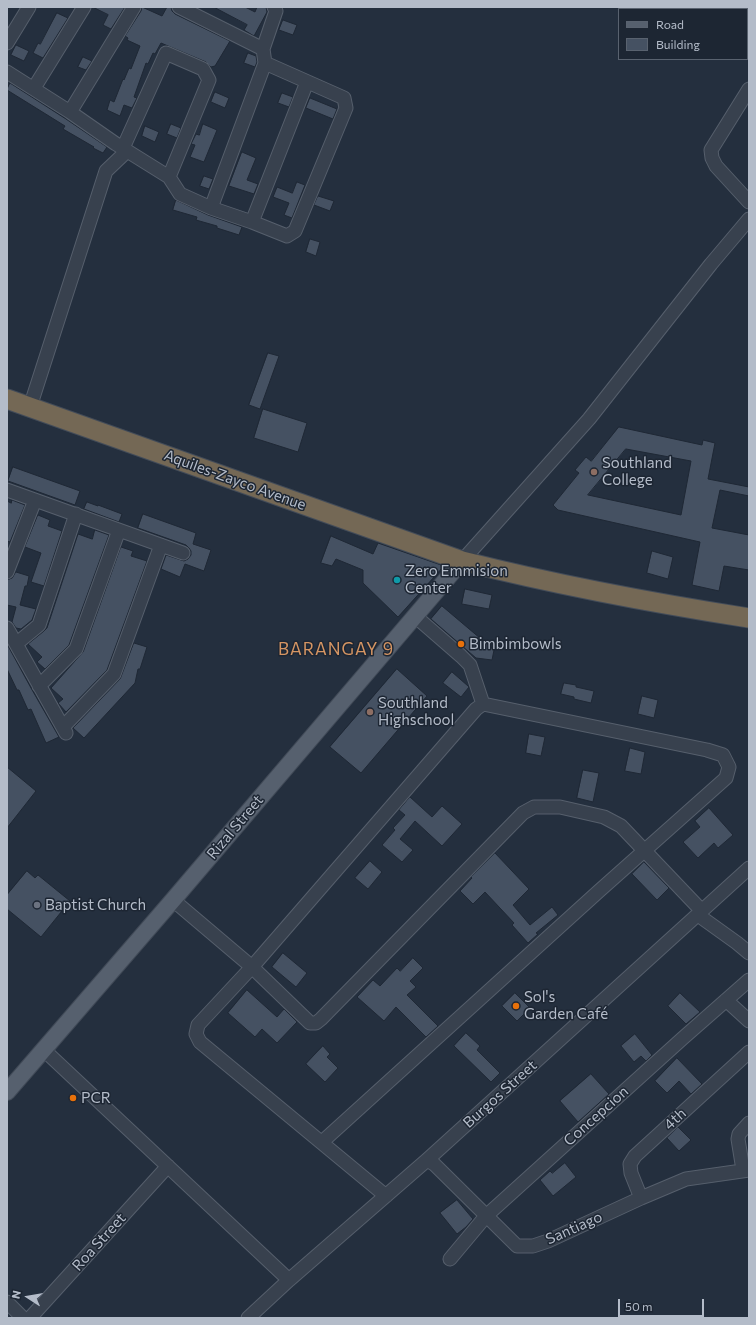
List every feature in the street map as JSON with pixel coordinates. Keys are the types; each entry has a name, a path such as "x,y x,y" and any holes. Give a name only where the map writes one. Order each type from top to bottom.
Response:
{"highway":[{"name":"Aquiles-Zayco Avenue","path":"7,398 462,561 662,604 749,618"}],"main road":[{"name":"Rizal Street","path":"7,1092 462,561"}],"street":[{"path":"7,42 29,7"},
{"path":"34,88 84,7"},
{"path":"70,112 134,7"},
{"path":"178,7 263,49"},
{"path":"211,208 265,63 263,49 276,11 274,7"},
{"path":"30,407 106,171 122,147 166,53 203,69 209,80 169,177"},
{"path":"7,72 34,88 169,177 180,194 211,208 287,236 295,231 346,108 344,98 265,63"},
{"path":"252,222 307,82"},
{"path":"749,89 711,150 712,158 716,166 749,202"},
{"path":"462,561 588,418 706,270 749,219"},
{"path":"7,490 183,553"},
{"path":"7,572 35,500"},
{"path":"16,644 39,625 76,514"},
{"path":"40,686 76,650 119,530"},
{"path":"7,628 64,730 114,674 161,545"},
{"path":"415,616 470,665 484,704"},
{"path":"322,1142 644,850 726,778 729,767 723,755 707,750 484,704 476,709 252,966 198,1025 196,1034 200,1042 386,1196"},
{"path":"173,900 252,966 310,1023 316,1023 523,813 534,806 560,807 604,817 621,826 700,913 749,953"},
{"name":"Burgos Street","path":"248,1318 289,1280 427,1160 749,868"},
{"name":"Concepcion","path":"450,1259 486,1216 749,980"},
{"path":"726,1000 749,1021"},
{"path":"44,1050 289,1280"},
{"name":"4th","path":"641,1198 630,1173 630,1164 634,1156 749,1052"},
{"path":"746,1170 738,1139 739,1134 749,1124"},
{"name":"Santiago","path":"427,1160 434,1164 517,1246 533,1246 548,1241 686,1179 746,1170"},
{"name":"Roa Street","path":"30,1318 168,1166"},
{"path":"7,1302 23,1318"}],"building":[{"path":"93,7 125,7 111,29 103,25 108,15"},
{"path":"142,7 162,16 167,7 171,7 175,14 230,41 215,66 211,67 206,62 161,43 155,54 153,53 148,64 146,63 134,97 137,98 132,108 124,105 120,116 107,110 110,100 114,102 123,79 124,80 129,68 131,69 140,46 127,40 128,38 125,36"},
{"path":"214,7 245,7 255,12 257,7 266,7 267,12 254,36 244,30 247,25"},
{"path":"57,13 68,18 43,58 33,53 38,43 40,44"},
{"path":"283,20 297,25 293,35 279,30"},
{"path":"16,45 29,51 24,61 11,55"},
{"path":"248,53 256,56 257,62 255,67 244,63"},
{"path":"83,57 92,61 86,70 78,67"},
{"path":"10,83 107,147 103,153 63,129 65,126 7,90"},
{"path":"215,92 229,98 225,108 211,102"},
{"path":"282,93 293,97 289,107 278,103"},
{"path":"310,98 337,109 333,119 306,108"},
{"path":"171,124 181,128 177,138 167,134"},
{"path":"203,124 217,130 204,162 190,157 195,145 191,144 196,134 199,135"},
{"path":"145,126 159,132 155,142 142,136"},
{"path":"242,152 256,158 247,180 258,184 254,194 229,186"},
{"path":"204,176 213,179 209,189 200,186"},
{"path":"297,182 305,185 292,218 284,215 289,203 273,197 277,187 292,193"},
{"path":"318,196 334,201 330,211 314,205"},
{"path":"176,200 208,215 242,227 239,235 217,228 217,226 196,220 197,217 173,210"},
{"path":"310,239 320,242 316,256 306,252"},
{"path":"268,353 279,356 260,409 249,405"},
{"path":"263,409 307,423 298,452 254,438"},
{"path":"619,427 702,445 703,440 715,443 708,479 749,487 749,496 720,490 712,528 749,535 749,570 724,566 719,591 692,585 700,542 558,510 553,505 579,473 575,470 586,457 591,461","holes":["626,449 691,461 681,515 588,495"]},
{"path":"13,467 80,491 75,505 8,481"},
{"path":"12,500 25,505 10,542 7,541 7,501 11,503"},
{"path":"87,502 122,514 119,522 84,509"},
{"path":"143,514 196,533 193,544 211,550 204,571 185,564 180,577 161,569 166,555 184,561 191,555 191,551 186,545 138,528"},
{"path":"38,515 50,520 48,526 62,531 44,586 31,582 41,553 25,547"},
{"path":"95,530 109,535 69,645 45,669 37,662 42,657 28,644 47,628 78,534 92,539"},
{"name":"Zero Emmision Center","path":"331,536 373,554 378,543 444,566 398,617 363,583 363,570 336,559 332,566 321,563"},
{"path":"121,547 133,551 131,556 147,561 107,670 66,712 58,703 63,699 51,688 83,652"},
{"path":"652,551 673,557 668,579 647,573"},
{"path":"16,572 29,576 20,605 36,609 32,620 21,629 16,628 12,622 16,607 7,605 7,580 12,578"},
{"path":"465,589 492,595 489,609 462,604"},
{"path":"442,606 494,650 492,660 476,658 431,619"},
{"path":"134,643 147,647 140,669 138,669 135,683 84,738 73,728 120,679"},
{"path":"7,644 59,737 46,743 31,709 28,710 7,669"},
{"path":"397,669 427,696 361,773 330,747"},
{"path":"452,672 469,687 461,697 443,683"},
{"path":"564,683 594,691 591,703 561,694"},
{"path":"642,696 658,700 654,718 638,714"},
{"path":"529,734 545,737 541,756 526,753"},
{"path":"630,748 645,752 641,774 625,771"},
{"path":"7,767 36,791 7,828"},
{"path":"583,770 599,773 593,802 577,798"},
{"path":"410,797 432,817 442,806 462,824 442,846 415,821 400,839 413,850 402,862 382,845 395,830 393,828 405,815 399,810"},
{"path":"709,808 733,835 718,848 714,843 698,858 683,842 700,827 695,821"},
{"path":"495,853 529,889 513,905 530,925 552,907 558,915 536,933 538,934 528,943 512,925 514,923 485,892 473,904 460,891 472,878 471,877"},
{"path":"370,861 382,872 368,889 355,878"},
{"path":"644,862 669,888 657,900 632,874"},
{"name":"Baptist Church","path":"27,871 35,878 38,875 70,901 41,937 7,909 7,895"},
{"path":"283,953 307,973 296,987 272,967"},
{"path":"413,958 423,968 410,981 416,987 407,995 438,1026 426,1037 396,1007 384,1021 357,997 373,980 380,986 397,968 400,971"},
{"path":"247,990 277,1017 284,1009 297,1022 277,1043 262,1029 255,1037 228,1013"},
{"path":"515,993 530,1008 517,1021 502,1006"},
{"path":"680,993 700,1012 686,1024 668,1006"},
{"path":"466,1033 480,1046 477,1050 500,1073 491,1082 454,1046"},
{"path":"635,1034 652,1055 646,1061 641,1056 634,1062 621,1046"},
{"path":"323,1046 330,1054 327,1057 338,1068 325,1082 306,1064"},
{"path":"677,1058 702,1084 691,1094 679,1081 667,1093 655,1081"},
{"path":"591,1074 609,1094 578,1122 560,1101"},
{"path":"678,1127 691,1140 679,1151 667,1138"},
{"path":"565,1163 576,1177 553,1196 540,1180 550,1171 552,1173"},
{"path":"457,1200 473,1219 457,1234 440,1213"}],"place":[{"name":"Southland College","path":"594,472"},
{"name":"Zero Emmision Center","path":"397,580"},
{"name":"Bimbimbowls","path":"461,644"},
{"name":"Southland Highschool","path":"370,712"},
{"name":"Baptist Church","path":"37,905"},
{"name":"Sol's Garden Café","path":"516,1006"},
{"name":"PCR","path":"73,1098"}],"district":[{"name":"BARANGAY 9","path":"336,649"}]}
